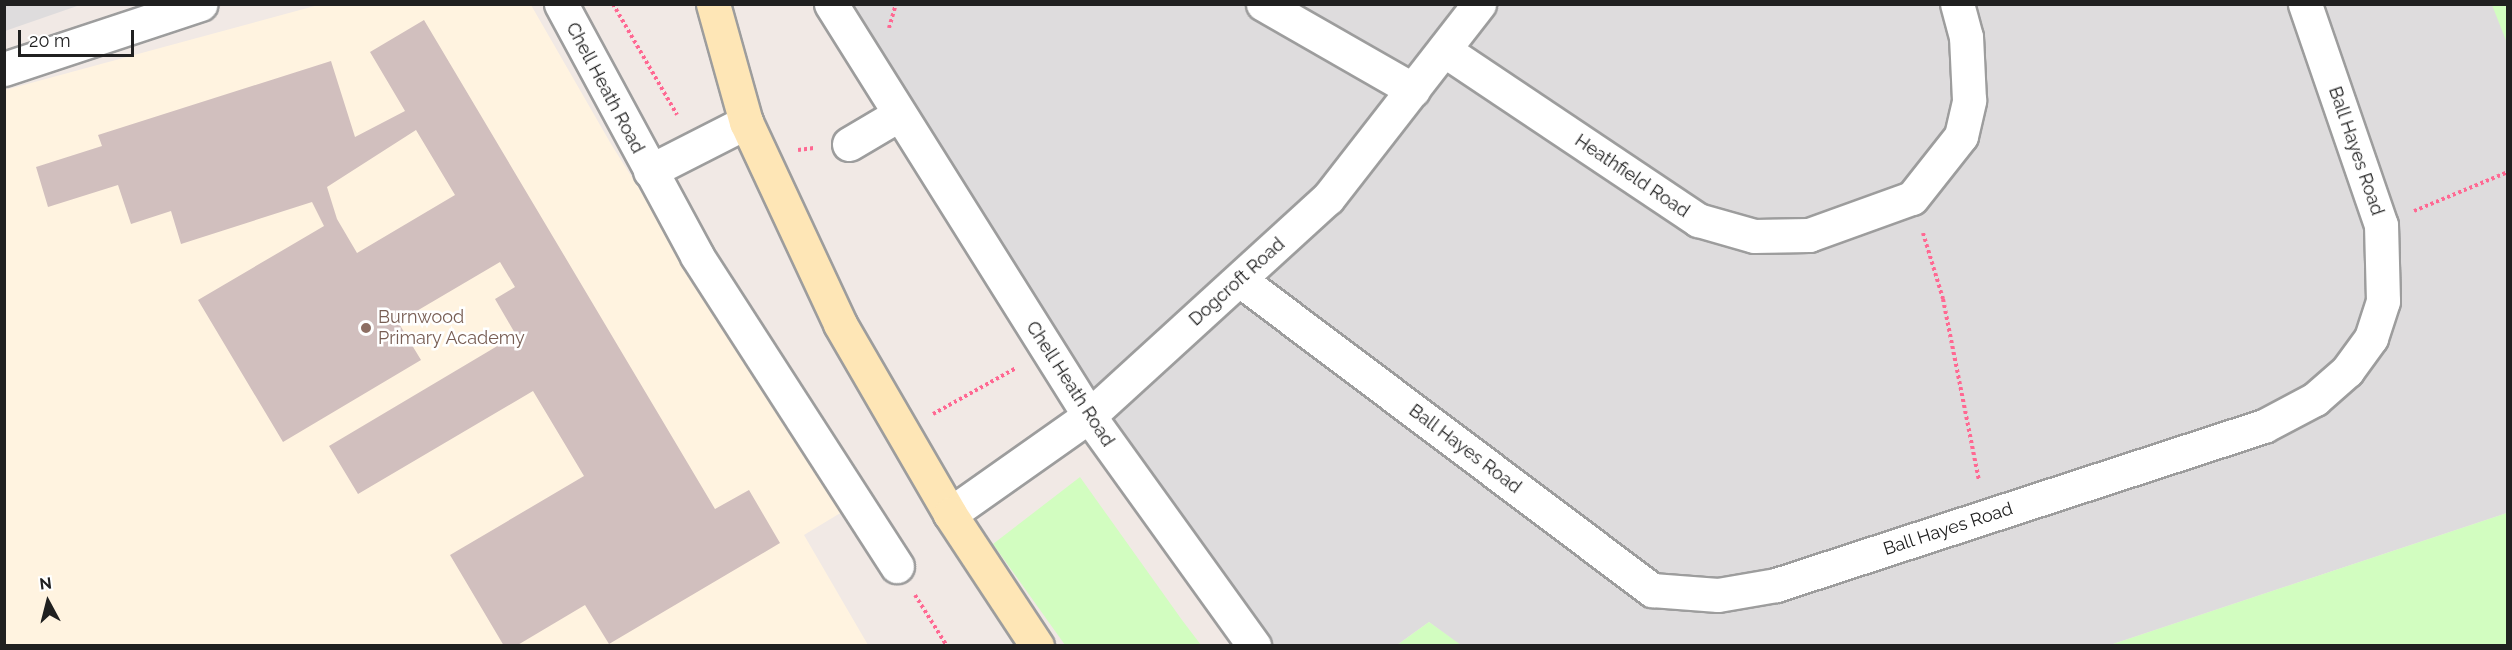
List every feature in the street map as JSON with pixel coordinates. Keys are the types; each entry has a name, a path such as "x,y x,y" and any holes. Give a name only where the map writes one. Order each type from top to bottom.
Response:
{"street":[{"path":"4,69 201,4"},
{"name":"Chell Heath Road","path":"561,4 697,256 897,566"},
{"path":"713,4 746,122 840,324 950,514 1037,645"},
{"name":"Chell Heath Road","path":"831,4 898,115 1089,416 1254,645"},
{"path":"1263,4 1413,90"},
{"name":"Dogcroft Road","path":"950,514 1089,416 1328,198 1479,4"},
{"path":"1912,198 1961,136 1969,100 1966,37 1957,4"},
{"name":"Ball Hayes Road","path":"1240,280 1652,590 1718,595 1776,585 2264,426 2315,399 2347,371 2371,338 2383,301 2381,225 2305,4"},
{"name":"Heathfield Road","path":"1444,50 1698,220 1754,237 1809,235 1912,198"},
{"path":"849,144 898,115"},
{"name":"Chell Heath Road","path":"650,171 746,122"}],"path":[{"path":"761,154 849,144"},
{"path":"2381,225 2508,172"},
{"path":"1912,198 1942,298 1986,517"},
{"path":"902,431 1047,350"},
{"path":"897,566 947,645"}],"shaded area":[{"path":"5,4 80,4 80,5 5,31"},
{"name":"Burnwood Primary Academy","path":"322,4 531,5 611,144 842,512 804,535 868,645 5,646 5,90"},
{"path":"833,5 2493,5 2508,42 2507,513 2110,645 1461,646 1429,622 1397,645 1270,645 1039,337"}],"green space":[{"path":"2492,5 2507,5 2507,43"},
{"path":"1080,477 1201,645 1065,645 993,544"},
{"path":"2507,513 2507,645 2110,645"},
{"path":"1429,622 1461,645 1397,645"}],"building":[{"path":"424,20 715,509 749,490 780,543 609,644 585,605 516,646 504,646 450,555 584,476 533,391 358,494 329,446 516,335 495,299 515,287 500,262 398,322 421,360 283,442 198,300 324,226 312,202 181,244 171,211 131,224 118,185 48,207 36,167 102,146 98,135 331,61 355,137 405,111 370,52","holes":["416,130 455,195 357,253 337,219 327,187"]}],"place":[{"name":"Burnwood Primary Academy","path":"366,328"}]}
